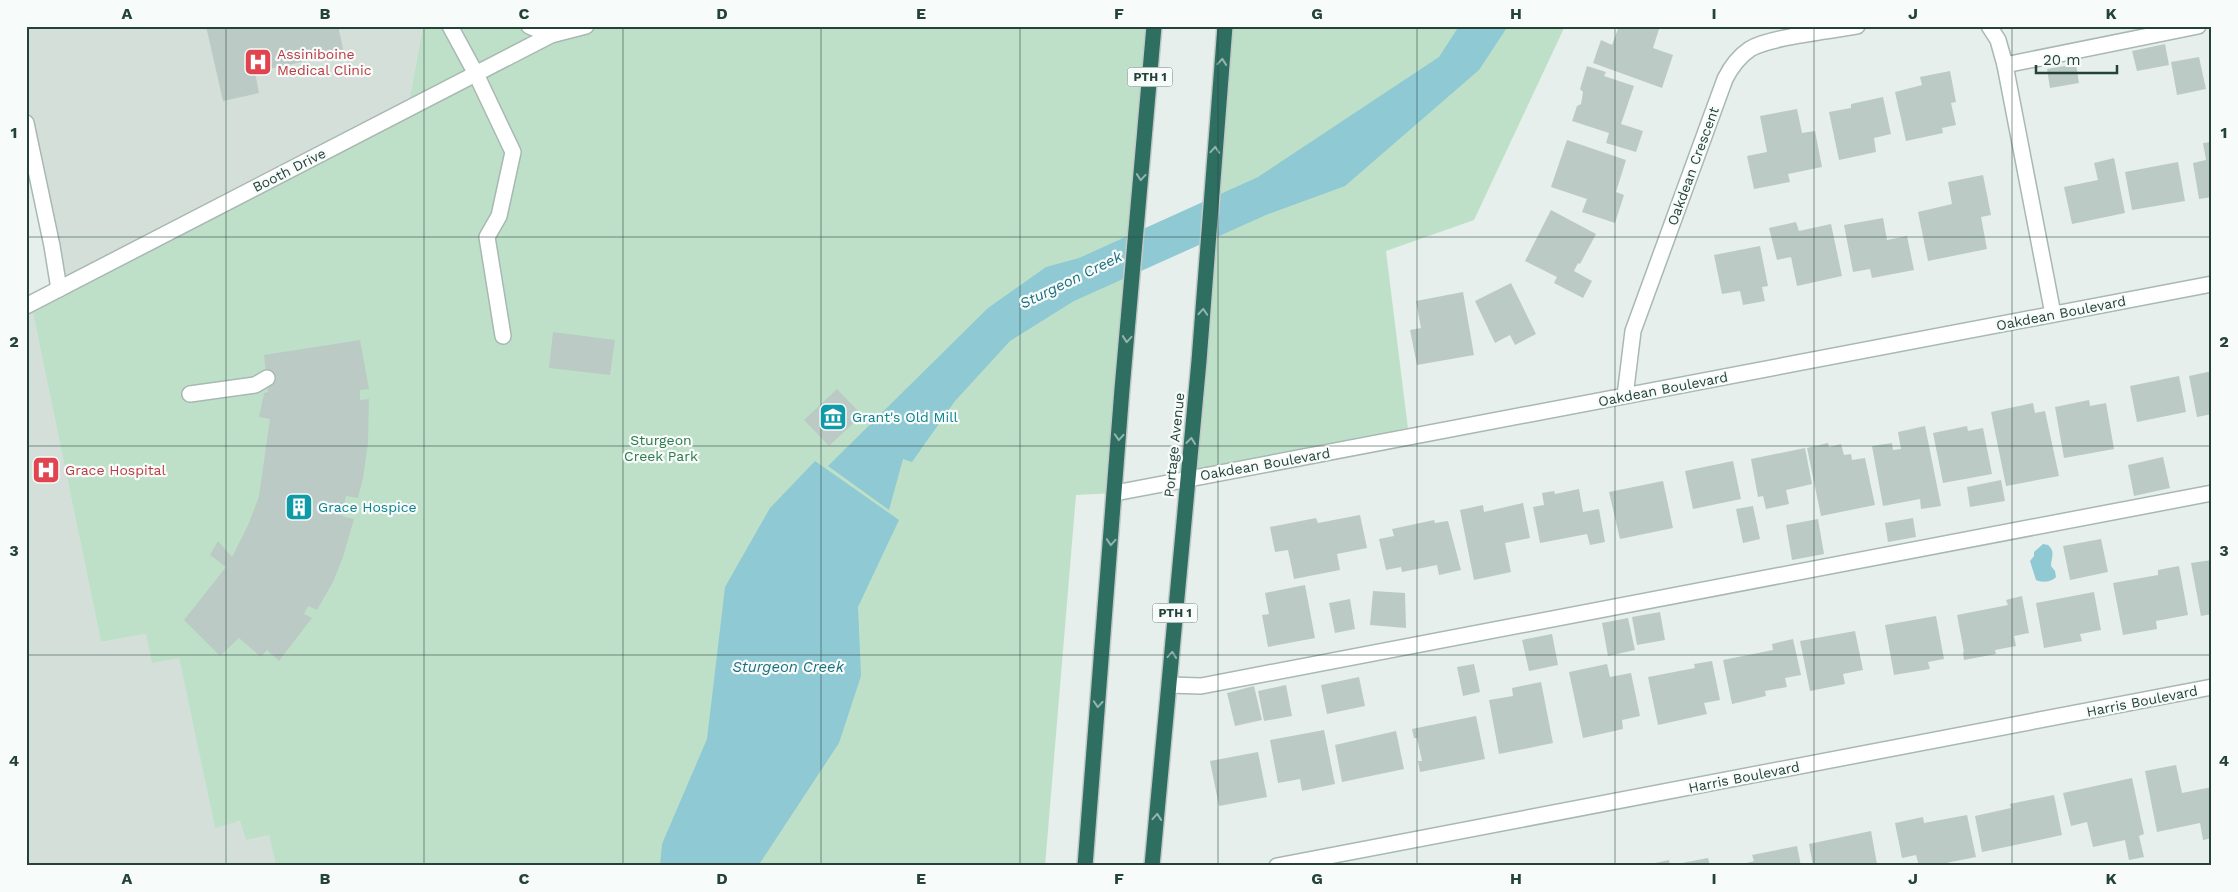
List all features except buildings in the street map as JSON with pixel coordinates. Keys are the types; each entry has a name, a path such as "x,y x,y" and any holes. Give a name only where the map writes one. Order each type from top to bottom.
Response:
{"highway":[{"name":"PTH 1","path":"1085,866 1122,389 1154,26"},
{"name":"Portage Avenue","path":"1152,866 1199,361 1225,26"}],"street":[{"path":"450,26 476,74 513,152 499,216 487,237 503,336"},
{"path":"529,26 551,35"},
{"name":"Booth Drive","path":"26,306 551,35 586,26"},
{"name":"Oakdean Crescent","path":"1625,396 1633,330 1721,88 1731,67 1750,50 1765,43 1857,26"},
{"path":"1989,26 1998,40 2005,64 2053,314"},
{"path":"2005,64 2198,26"},
{"path":"26,123 52,246 59,289"},
{"name":"Oakdean Boulevard","path":"1114,493 2212,284"},
{"path":"190,394 255,385 266,378"},
{"path":"1169,685 1201,686 2212,493"},
{"name":"Harris Boulevard","path":"1277,866 2212,687"}],"shaded area":[{"path":"26,26 423,26 408,108 59,289 26,123"},
{"name":"Grace Hospital","path":"31,304 101,642 146,634 179,657 215,827 241,821 269,834 276,866 26,866 26,306"}],"green space":[{"name":"Sturgeon Creek Park","path":"423,26 529,26 551,35 586,26 1154,26 1115,493 1076,495 1045,866 276,866 269,835 246,840 240,821 215,828 179,658 152,663 146,634 101,642 31,304 408,108"},
{"path":"1225,26 1565,26 1474,220 1386,251 1409,437 1187,478"}],"water":[{"name":"Sturgeon Creek","path":"1459,26 1508,26 1479,70 1345,186 1266,215 1074,301 1010,341 955,401 912,462 903,459 889,510 828,466 988,308 1046,267 1079,258 1258,177 1439,57"},
{"name":"Sturgeon Creek","path":"815,461 899,520 858,607 861,676 839,743 758,866 660,866 662,844 707,739 725,587 770,508"},
{"path":"2043,544 2048,545 2052,550 2051,566 2055,571 2056,577 2044,582 2036,580 2030,561 2034,556 2034,552"}],"place":[{"name":"Assiniboine Medical Clinic","path":"258,62"},
{"name":"Grant's Old Mill","path":"833,417"},
{"name":"Grace Hospital","path":"46,470"},
{"name":"Grace Hospice","path":"299,507"}]}
